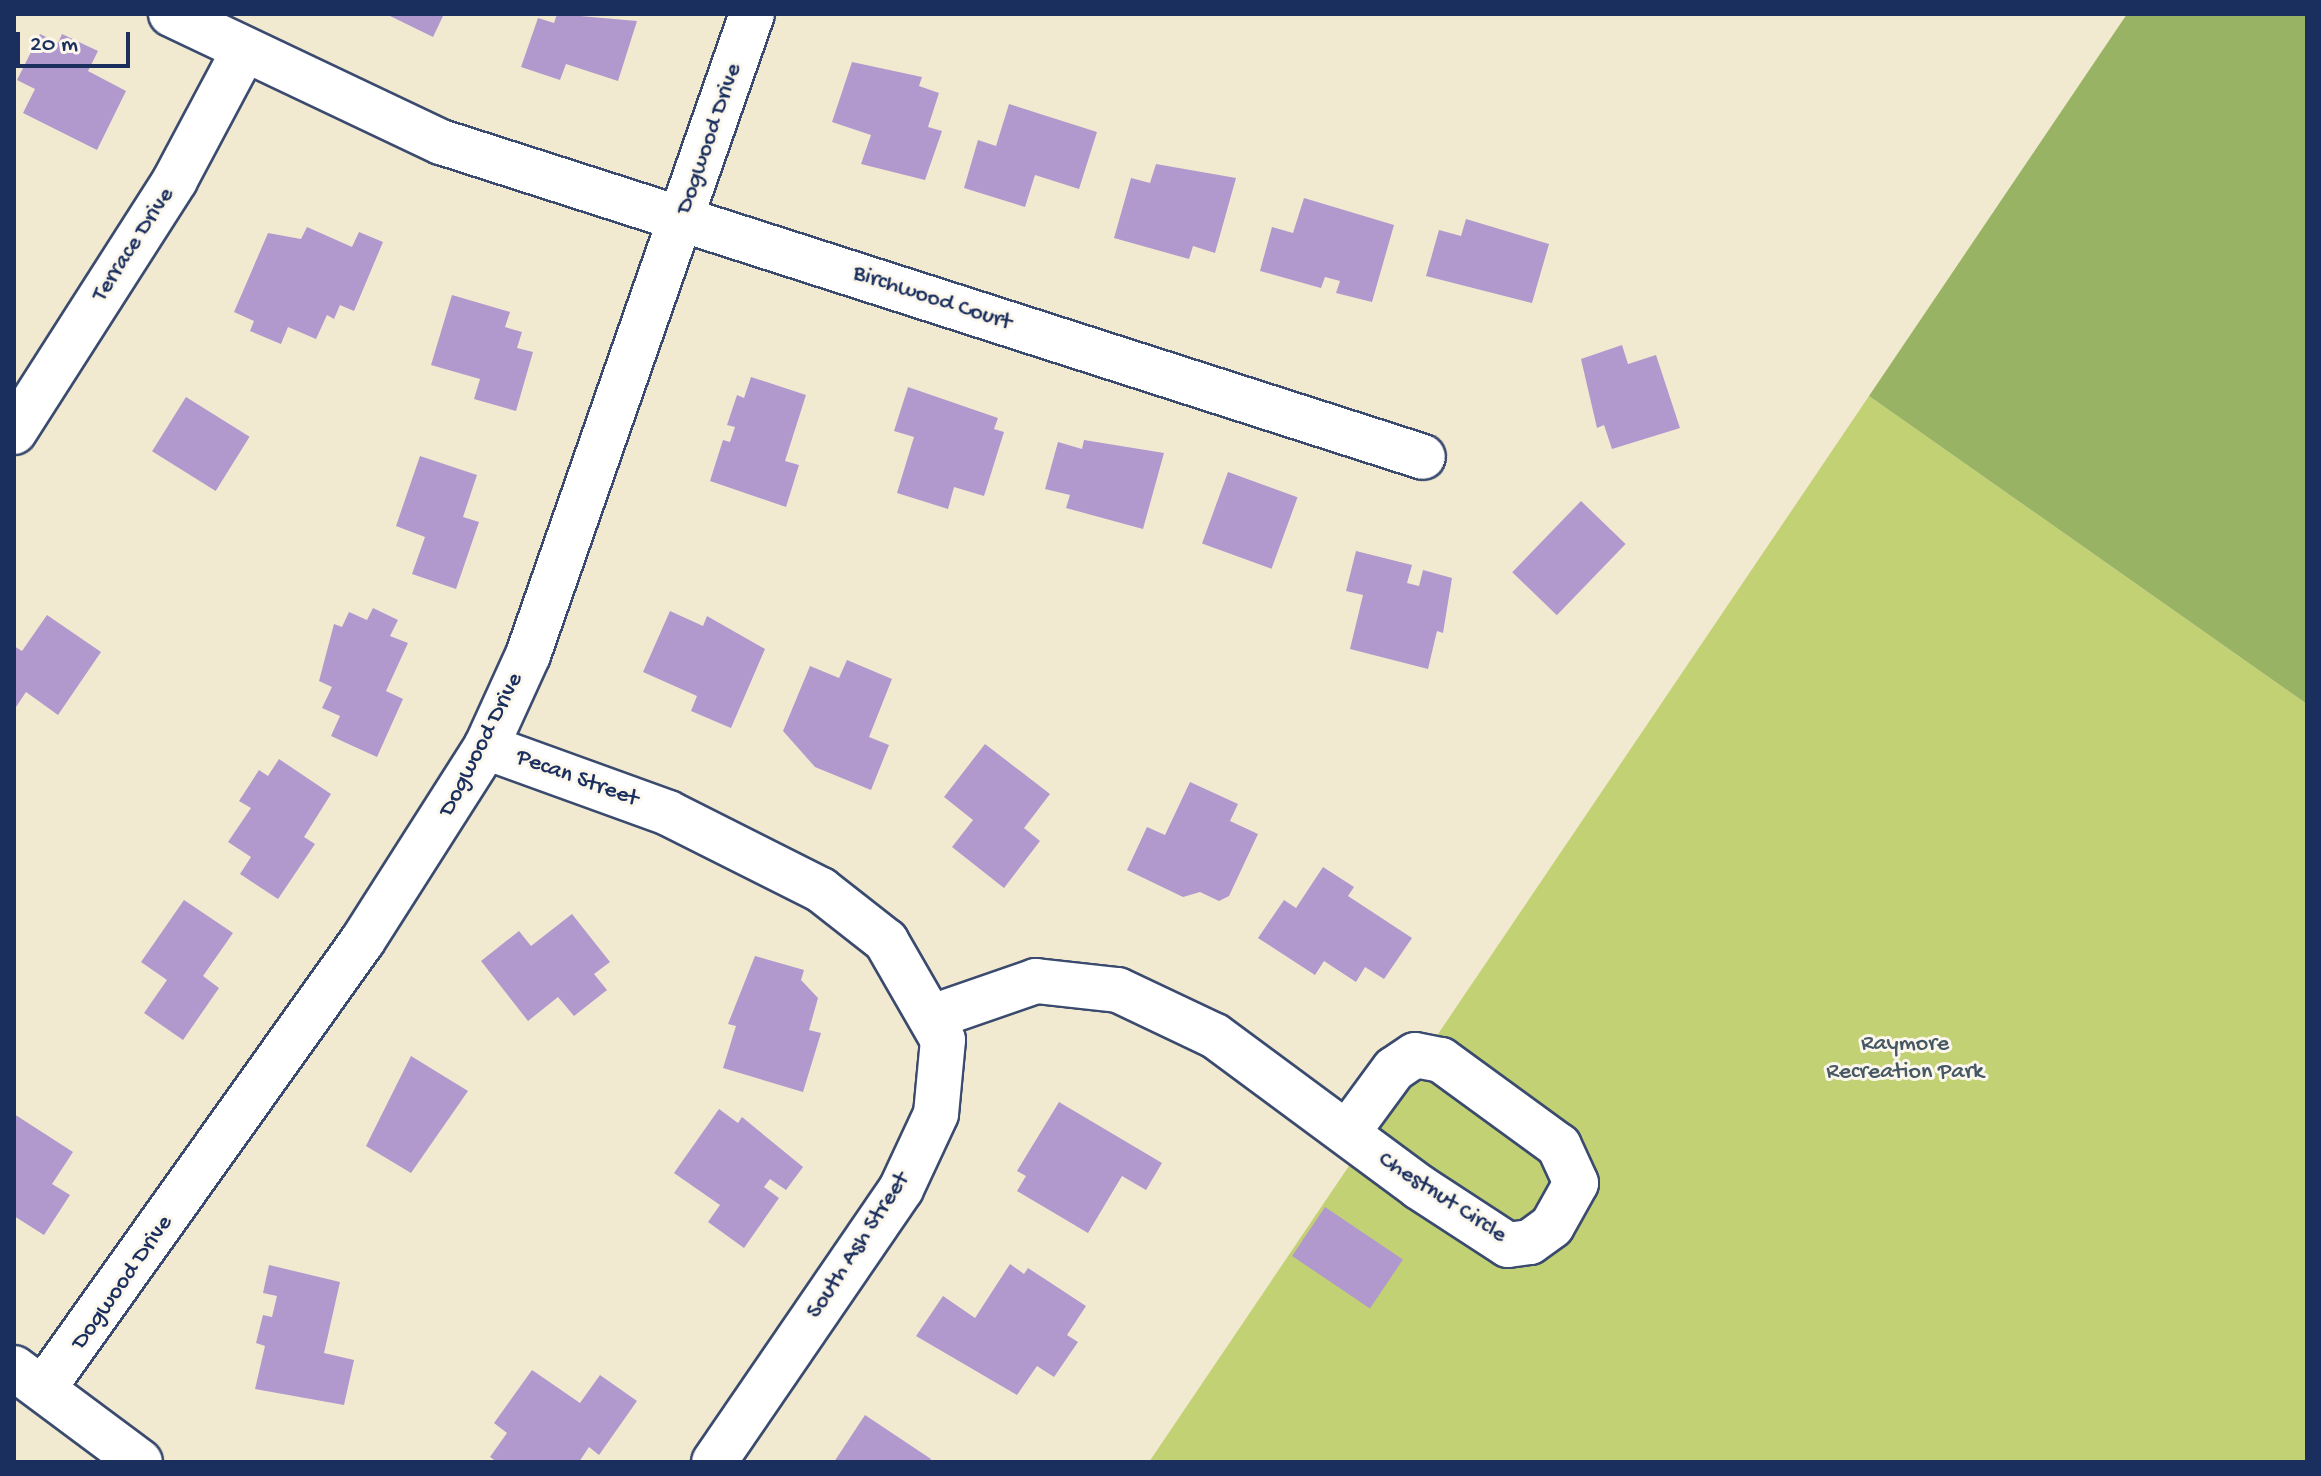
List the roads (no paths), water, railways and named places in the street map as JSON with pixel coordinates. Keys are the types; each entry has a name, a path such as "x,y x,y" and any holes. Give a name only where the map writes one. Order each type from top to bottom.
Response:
{"street":[{"name":"Birchwood Court","path":"171,14 243,52 441,142 681,224 1423,457"},
{"name":"Dogwood Drive","path":"28,1378 379,916 486,747 528,655 752,14"},
{"name":"Terrace Drive","path":"14,432 175,180 243,52"},
{"name":"Pecan Street","path":"486,747 668,813"},
{"name":"South Ash Street","path":"668,813 821,890 886,941 935,1016 943,1040 936,1114 901,1189 714,1462"},
{"name":"Chestnut Circle","path":"935,1016 1036,981 1118,990 1215,1036 1347,1133 1508,1245 1530,1242 1552,1226 1576,1183 1559,1146 1441,1060 1415,1055 1394,1069 1347,1133"},
{"path":"28,1378 140,1462"}],"park label":[{"name":"Raymore Recreation Park","path":"1905,1059"}]}
